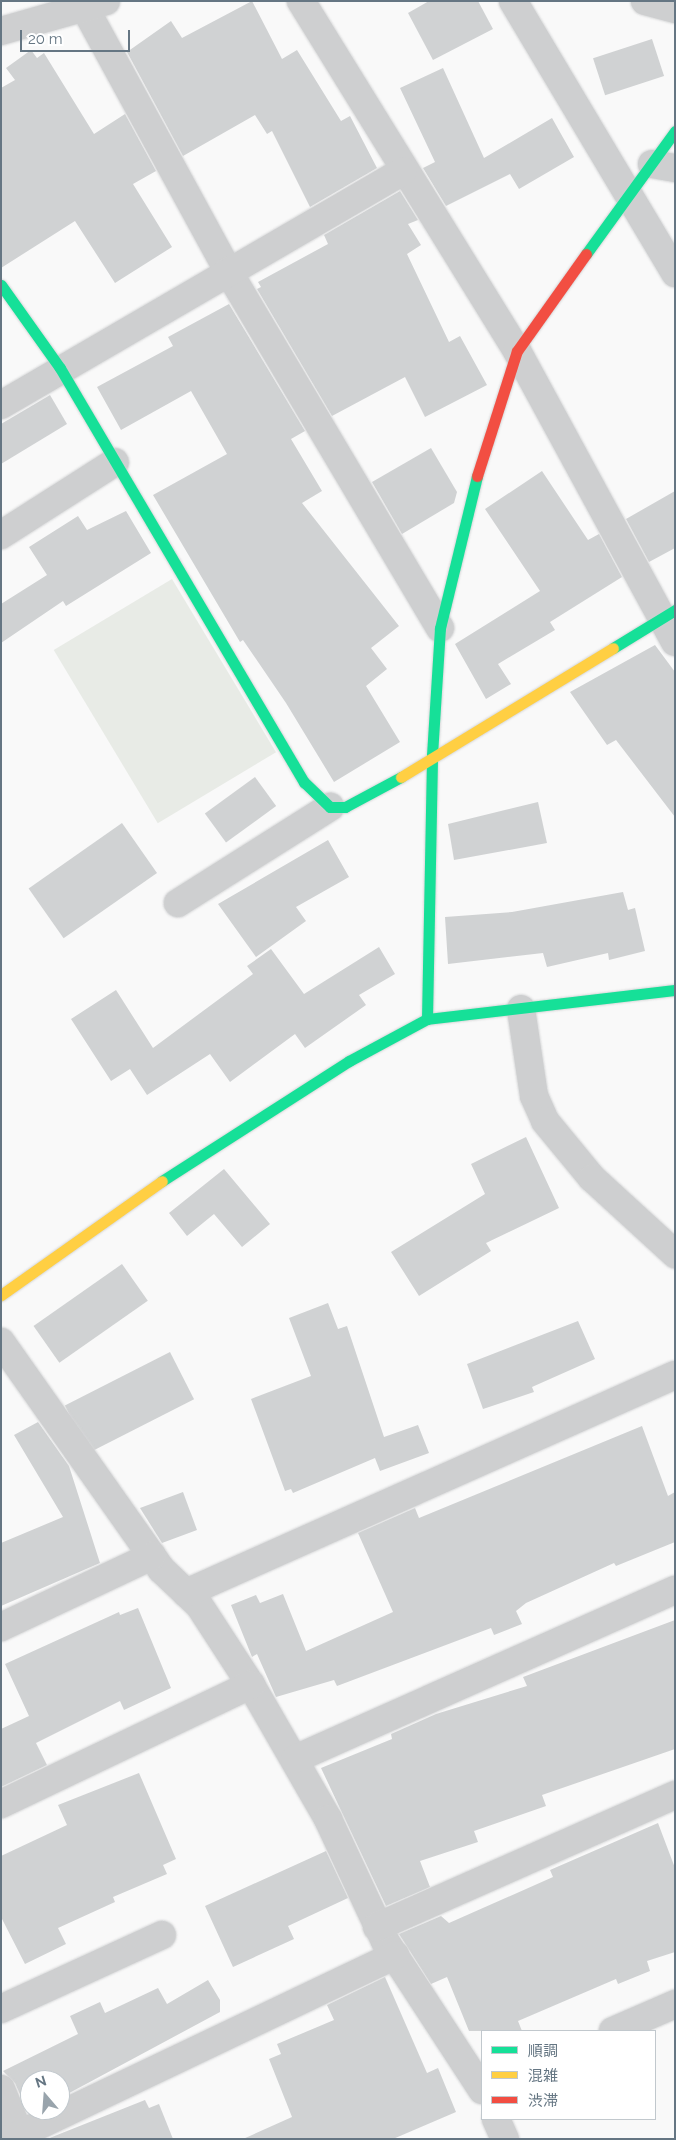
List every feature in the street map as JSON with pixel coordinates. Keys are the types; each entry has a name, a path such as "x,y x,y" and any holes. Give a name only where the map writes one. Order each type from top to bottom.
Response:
{"street":[{"path":"301,1 402,171 517,351 668,614 675,642"},
{"path":"513,1 626,194 675,273"},
{"path":"645,1 675,9"},
{"path":"1,32 90,3 228,271 440,628"},
{"path":"427,1019 432,755 440,628 487,434 517,351 626,194 664,166 675,131"},
{"path":"1,406 60,368 402,171"},
{"path":"1,285 60,368 304,782 330,806"},
{"path":"1,535 115,462"},
{"path":"178,903 330,806 358,802 432,755 668,614"},
{"path":"1,1295 193,1160 349,1062 427,1019 675,990"},
{"path":"521,1009 534,1096 546,1121 592,1178 675,1254"},
{"path":"1,1342 152,1556 186,1593 251,1685 295,1759 377,1927 481,2088"},
{"path":"186,1593 675,1375"},
{"path":"1,1627 152,1556"},
{"path":"295,1759 675,1590"},
{"path":"1,1804 251,1685"},
{"path":"377,1927 675,1795"},
{"path":"1,2009 162,1935"},
{"path":"1,2089 14,2136 395,1955"},
{"path":"615,2030 675,2004"},
{"path":"496,2120 505,2139"}],"shaded area":[{"path":"172,579 276,752 158,823 54,650"}],"building":[{"path":"252,1 282,59 297,50 341,121 350,116 377,168 310,207 272,131 267,134 255,115 183,156 127,52 171,21 182,38"},
{"path":"429,1 478,1 493,29 433,60 408,13"},
{"path":"652,39 664,76 605,95 593,58"},
{"path":"31,50 37,58 44,53 94,134 125,114 156,171 133,184 172,247 115,283 75,221 1,268 1,88 15,80 6,68"},
{"path":"443,68 484,158 552,118 574,157 519,189 510,174 446,206 423,168 435,162 400,88"},
{"path":"400,191 418,220 408,224 421,245 407,254 449,342 460,336 487,385 425,417 405,377 332,416 257,289 261,287 258,282 328,244 324,235"},
{"path":"229,304 305,431 291,439 322,491 302,503 399,626 371,648 387,669 366,686 400,742 334,782 286,703 243,640 240,642 153,495 227,454 191,391 121,430 97,387 173,346 168,337"},
{"path":"50,395 67,424 1,464 1,424"},
{"path":"431,448 457,492 454,503 402,534 372,482"},
{"path":"542,471 588,540 599,534 622,577 550,622 555,630 498,664 511,684 486,699 455,644 540,591 485,509"},
{"path":"675,491 675,548 649,562 626,519"},
{"path":"126,511 151,553 66,606 63,601 1,643 1,604 47,575 29,547 78,516 87,530"},
{"path":"655,645 675,672 675,817 616,740 607,745 570,692"},
{"path":"255,777 276,806 226,843 205,813"},
{"path":"538,802 547,843 454,860 448,824"},
{"path":"122,823 157,873 64,938 29,888"},
{"path":"328,840 349,877 296,907 306,921 256,957 218,904"},
{"path":"623,892 628,910 635,908 645,951 609,960 608,953 547,967 543,953 448,964 445,917 512,912"},
{"path":"379,947 395,974 359,995 366,1005 305,1048 295,1034 230,1082 210,1054 147,1095 130,1069 111,1081 71,1019 116,990 153,1048 253,974 247,966 271,949 304,994"},
{"path":"526,1137 559,1208 486,1243 491,1251 419,1296 391,1252 485,1194 471,1164"},
{"path":"224,1169 270,1224 242,1247 214,1214 187,1236 169,1213"},
{"path":"122,1264 148,1301 59,1363 34,1326"},
{"path":"328,1303 338,1329 347,1326 384,1437 418,1425 429,1453 380,1471 375,1458 293,1493 291,1489 285,1491 251,1399 311,1376 289,1318"},
{"path":"578,1321 595,1359 532,1387 534,1392 483,1409 467,1364"},
{"path":"170,1352 194,1399 89,1453 65,1406"},
{"path":"38,1422 69,1466 100,1563 1,1606 1,1543 63,1517 14,1435"},
{"path":"642,1426 668,1496 675,1492 675,1542 616,1566 614,1563 526,1603 516,1611 522,1624 494,1635 491,1628 337,1686 334,1680 276,1697 257,1654 252,1657 231,1605 256,1595 260,1603 283,1594 306,1651 393,1612 358,1533 415,1508 419,1518"},
{"path":"183,1492 197,1530 162,1543 140,1508"},
{"path":"138,1608 171,1688 124,1710 120,1701 36,1743 47,1765 1,1787 1,1729 29,1716 5,1664 119,1612 120,1615"},
{"path":"675,1620 675,1749 542,1795 546,1806 474,1831 478,1842 420,1861 430,1887 386,1906 321,1768 392,1739 391,1734 436,1714 527,1686 523,1677"},
{"path":"139,1773 176,1859 163,1865 167,1874 113,1897 115,1902 58,1928 66,1944 25,1964 1,1917 1,1856 67,1825 58,1805"},
{"path":"658,1823 675,1868 675,1952 647,1961 650,1971 618,1984 616,1979 518,2021 522,2030 469,2031 447,1977 431,1984 399,1934 441,1916 449,1923 553,1877 550,1870"},
{"path":"326,1851 348,1898 288,1926 294,1939 233,1967 205,1906"},
{"path":"385,1977 427,2073 438,2068 456,2112 393,2139 243,2139 292,2117 269,2059 281,2054 277,2044 334,2020 327,2005"},
{"path":"208,1980 220,2000 220,2012 70,2093 70,2070 20,2070 20,2095 15,2083 3,2071 78,2034 70,2016 100,2002 105,2013 158,1988 167,2004"},
{"path":"145,2100 149,2108 159,2104 173,2139 47,2139"}],"traffic: fast":[{"path":"586,254 675,131"},
{"path":"1,285 60,368 304,782 330,807 345,807 401,777"},
{"path":"427,1019 432,755 440,628 477,476"},
{"path":"613,648 675,610"},
{"path":"162,1181 349,1061 427,1019 675,990"}],"traffic: slow":[{"path":"401,777 613,648"},
{"path":"1,1295 162,1181"}],"traffic: jam":[{"path":"477,476 517,351 586,254"}]}
